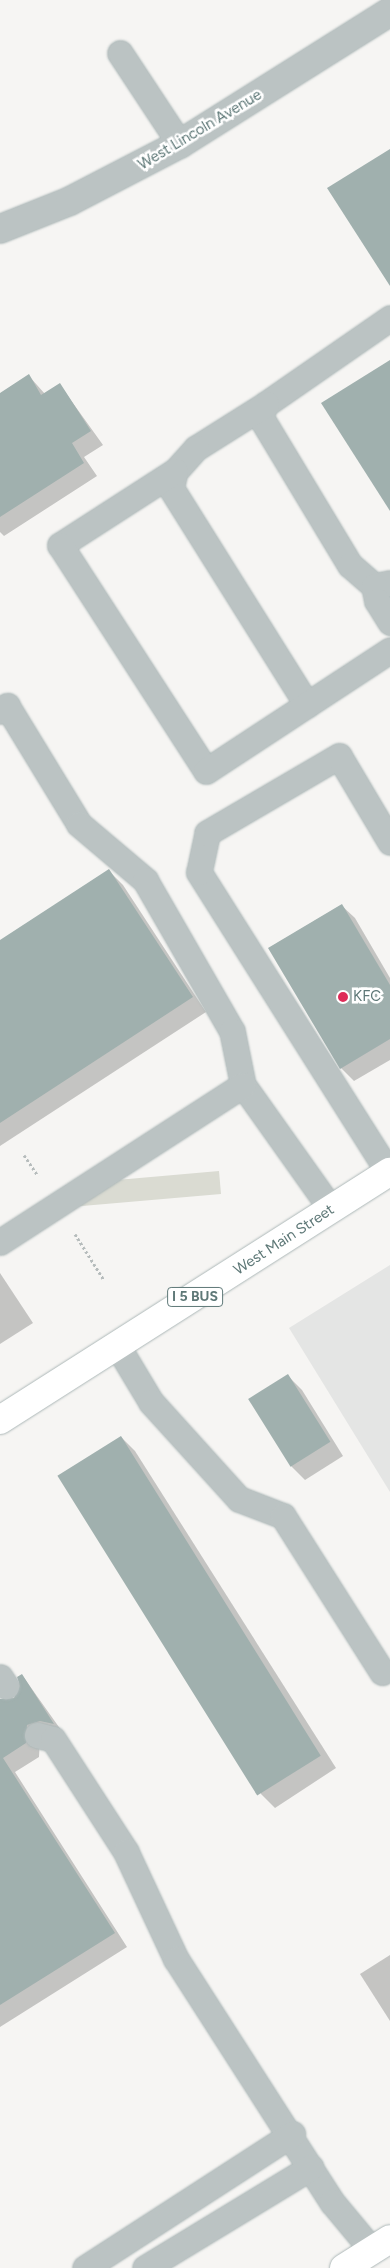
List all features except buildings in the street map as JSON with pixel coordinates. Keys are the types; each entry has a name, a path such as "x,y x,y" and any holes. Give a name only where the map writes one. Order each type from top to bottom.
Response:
{"main road":[{"name":"West Main Street","path":"0,1420 118,1348 331,1209 390,1173"},
{"path":"344,2268 381,2244"}],"street":[{"name":"West Lincoln Avenue","path":"0,229 70,201 180,144 390,12"}],"lane":[{"path":"120,53 180,144"},
{"path":"390,318 266,404 196,448 174,471 60,545 206,771 390,650"},
{"path":"266,404 260,416 350,565 382,584 377,601 390,622"},
{"path":"174,471 171,488 307,705"},
{"path":"0,711 7,706 79,824 145,880 232,1031 243,1085 331,1209"},
{"path":"390,842 338,756 207,833 199,872 390,1173"},
{"path":"0,1242 243,1085"},
{"path":"118,1348 151,1402 239,1499 283,1516 382,1672"},
{"path":"37,1734 53,1739 121,1844 176,1959 292,2134 311,2166 381,2244"},
{"path":"85,2268 292,2134"},
{"path":"145,2268 311,2166"}],"shaded area":[{"path":"219,1171 221,1194 71,1207 69,1184"},
{"path":"390,1265 390,1492 289,1328"}],"place":[{"name":"KFC","path":"343,997"}]}
